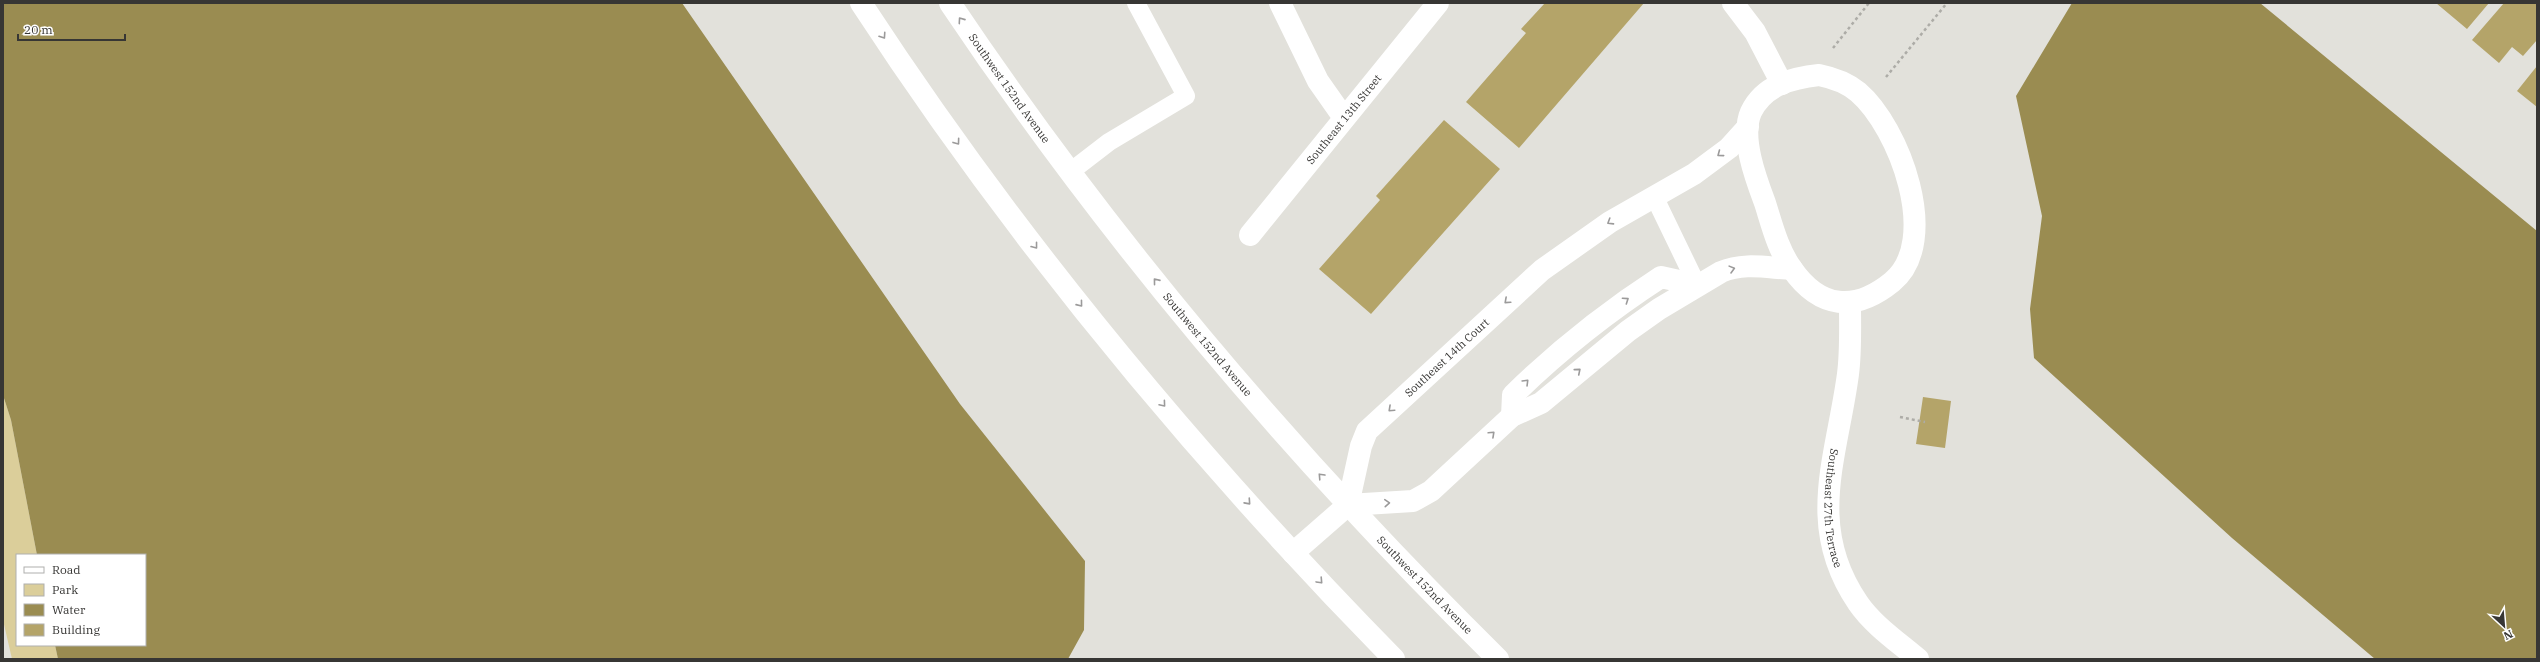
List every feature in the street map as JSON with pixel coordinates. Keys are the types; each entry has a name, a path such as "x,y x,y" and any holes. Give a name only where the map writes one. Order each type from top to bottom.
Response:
{"street":[{"path":"861,3 938,117 1051,268 1136,373 1293,553 1394,659"},
{"name":"Southwest 152nd Avenue","path":"950,3 1070,172 1229,371 1348,505 1498,659"},
{"path":"1280,3 1318,81 1344,118"},
{"name":"Southeast 13th Street","path":"1250,235 1438,3"},
{"path":"1734,3 1755,32 1782,84"},
{"path":"1819,75 1838,78 1857,91 1873,108 1885,125 1903,165 1912,204 1913,223 1909,260 1894,280 1881,291 1865,300 1850,304 1835,302 1818,295 1792,269 1779,243 1750,157 1748,127 1751,112 1760,99 1770,89 1782,84 1801,77 1819,75"},
{"name":"Southeast 14th Court","path":"1348,505 1361,446 1367,431 1542,270 1586,238 1654,196 1694,174 1729,148 1748,127"},
{"path":"1293,553 1348,505 1413,501 1431,491 1512,416 1541,403 1628,331 1697,285 1732,268 1748,266 1792,269"},
{"name":"Southeast 27th Terrace","path":"1850,304 1848,373 1828,492 1830,537 1839,568 1859,604 1877,624 1918,659"}],"lane":[{"path":"1070,172 1109,142 1186,96 1136,3"},
{"path":"1654,196 1697,285"}],"path":[{"path":"1828,53 1869,3"},
{"path":"1886,78 1947,3"},
{"path":"1900,417 1925,422"}],"green space":[{"path":"3,395 11,420 37,554 16,554 16,646 55,646 58,659 12,659 3,620"}],"water":[{"path":"3,3 682,3 960,404 1085,561 1084,630 1068,659 58,659 55,646 146,646 146,554 37,554 11,420 3,395"},
{"path":"2072,3 2260,3 2537,231 2537,659 2375,659 2232,538 2034,358 2030,309 2042,216 2016,96"}],"building":[{"path":"1545,3 1644,3 1519,148 1466,102 1526,33 1521,29"},
{"path":"2436,3 2489,3 2467,29"},
{"path":"2504,3 2537,3 2537,40 2523,56 2512,47 2499,63 2472,40"},
{"path":"2537,66 2537,107 2517,91"},
{"path":"1444,120 1500,169 1371,314 1319,269 1380,200 1376,196"},
{"path":"1923,397 1951,401 1945,448 1916,444"}]}
